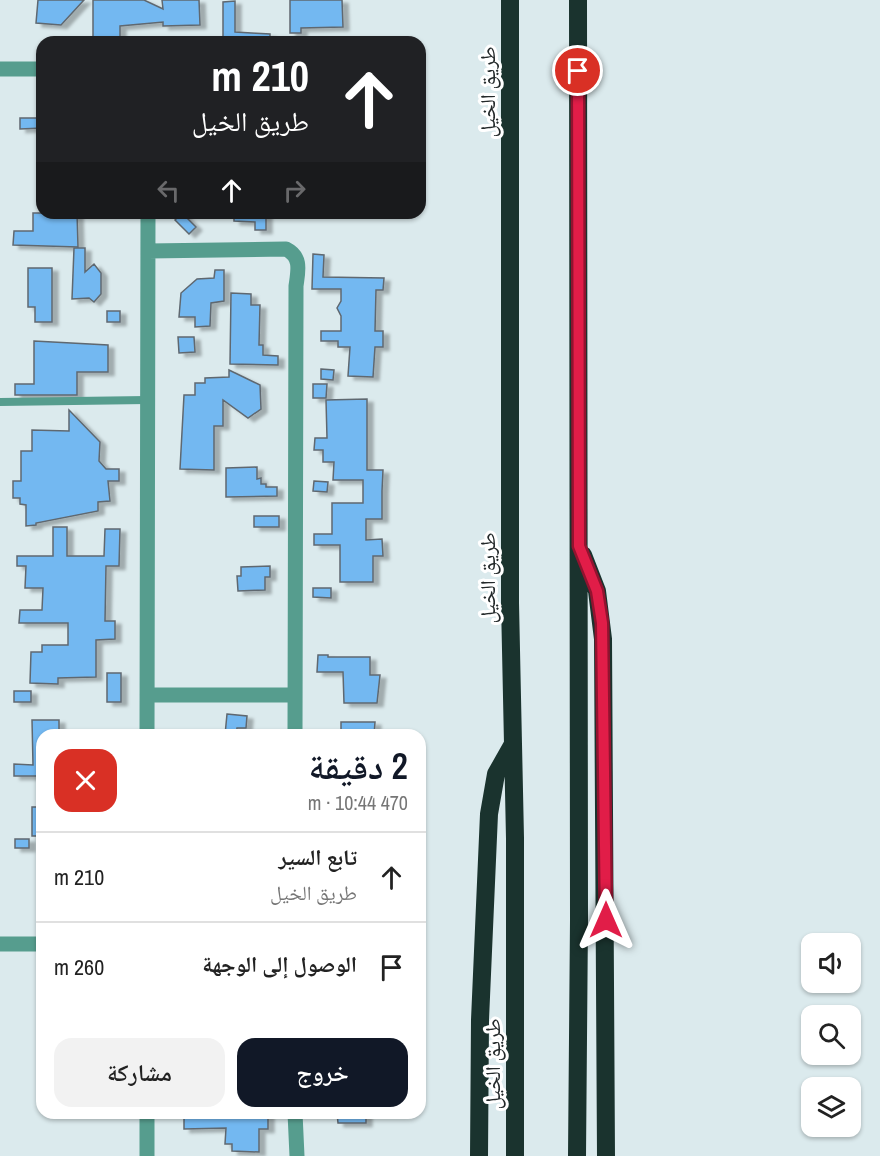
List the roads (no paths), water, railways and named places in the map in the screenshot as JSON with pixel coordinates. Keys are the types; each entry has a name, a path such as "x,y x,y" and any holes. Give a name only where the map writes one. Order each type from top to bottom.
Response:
{"highway":[{"name":"طريق الخيل","path":"510,0 510,546 516,938 515,1156"},
{"path":"577,1156 578,0"},
{"path":"579,546 597,591 603,639 606,1156"},
{"path":"479,1156 480,1020 489,814 496,774 513,744"}],"street":[{"path":"0,69 36,69"},
{"path":"147,729 148,219"},
{"path":"148,251 286,249 296,257 298,264 296,286 295,729"},
{"path":"147,695 295,695"},
{"path":"0,944 36,944"},
{"path":"147,1119 147,1156"},
{"path":"295,1153 296,1119"}],"lane":[{"path":"0,402 147,400"}]}
